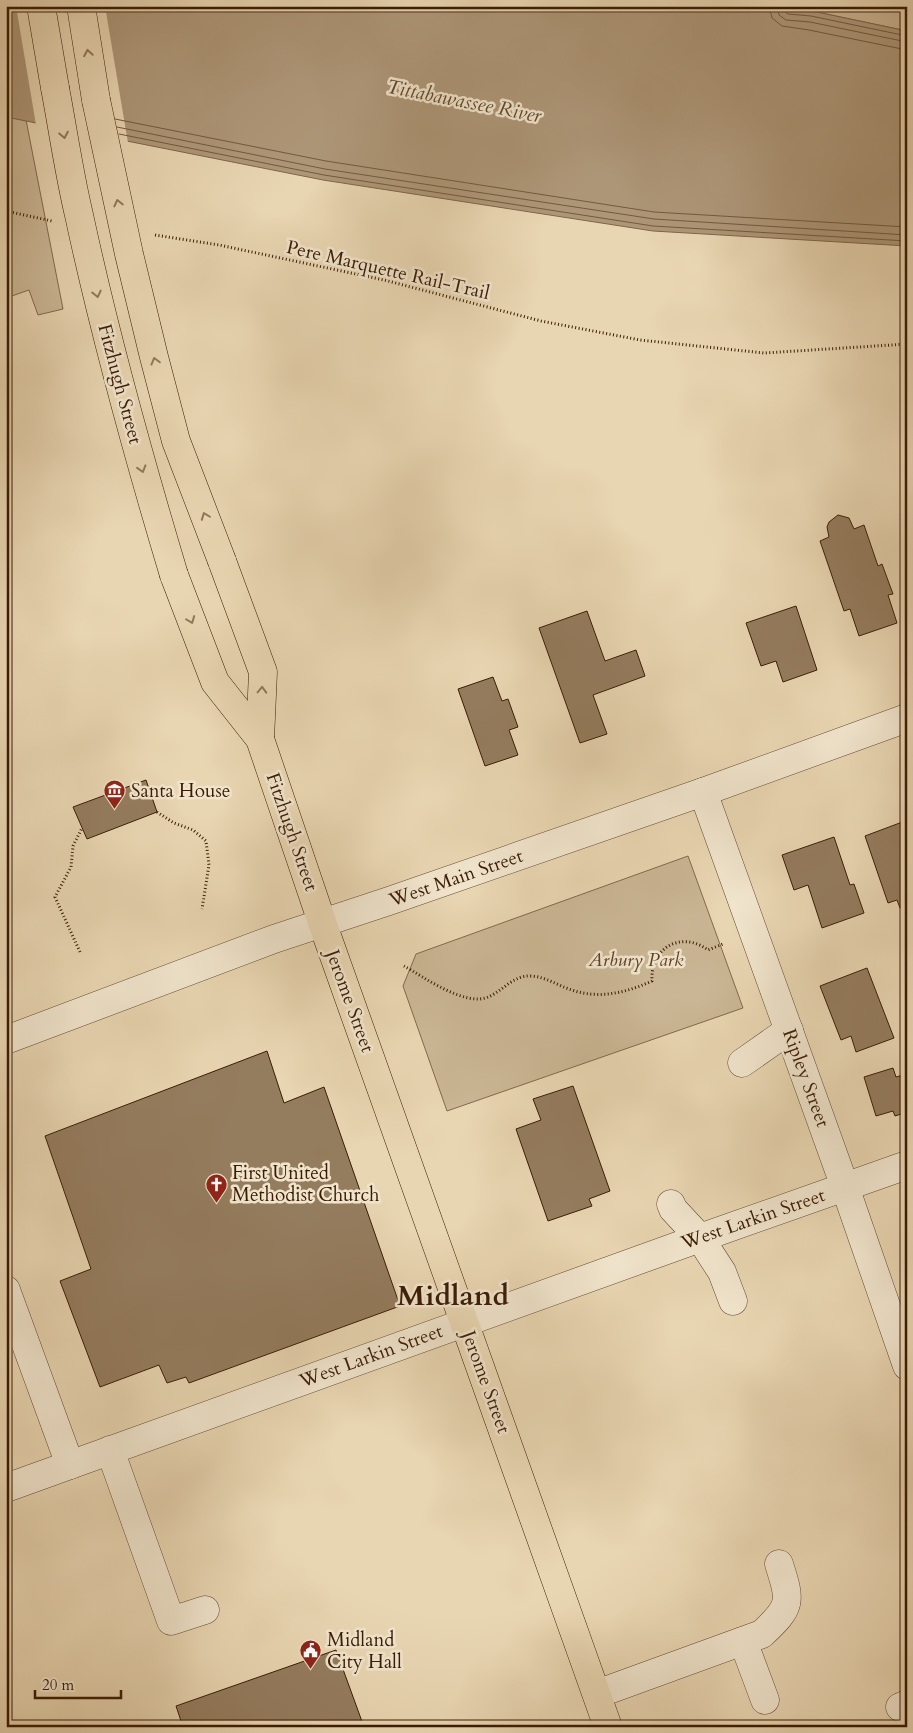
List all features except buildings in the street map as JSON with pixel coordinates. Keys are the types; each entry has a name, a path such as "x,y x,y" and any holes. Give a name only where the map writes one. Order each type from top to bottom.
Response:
{"highway":[{"name":"Fitzhugh Street","path":"41,6 78,213 106,335 137,450 174,575 214,682 260,739 323,924"},
{"name":"Fitzhugh Street","path":"81,6 96,100 112,177 154,357 176,441 262,672 260,739"},
{"name":"Jerome Street","path":"323,924 608,1727"}],"street":[{"name":"West Main Street","path":"6,1040 274,939 323,924 703,792 907,718"},
{"name":"Ripley Street","path":"703,792 845,1187 907,1366"},
{"path":"742,1063 789,1030"},
{"name":"West Larkin Street","path":"6,1488 464,1322 907,1165"},
{"path":"671,1204 673,1209 700,1238 722,1272 733,1301"},
{"path":"6,1290 70,1465"},
{"path":"110,1450 172,1621 204,1610"},
{"path":"597,1694 762,1634 776,1621 786,1607 787,1590 779,1564"},
{"path":"743,1641 765,1700"}],"path":[{"path":"6,211 54,221"},
{"name":"Pere Marquette Rail-Trail","path":"150,235 219,245 384,280 558,325 640,340 764,353 907,344"},
{"path":"157,812 174,823 193,830 206,841 209,865 202,909"},
{"path":"80,952 55,897 71,866 73,846 82,828"},
{"path":"404,966 453,994 474,999 487,998 516,978 530,976 543,978 574,991 594,995 617,994 652,981 655,958 664,948 676,942 700,944 708,950 722,944"}],"green space":[{"path":"765,6 907,6 907,31 812,11"},
{"path":"6,117 26,120 63,309 38,315 29,290 6,298"},
{"name":"Arbury Park","path":"688,856 743,1008 447,1111 403,986 416,954"}],"water":[{"name":"Tittabawassee River","path":"6,6 765,6 812,11 907,31 907,246 653,231 323,180 6,117"}],"pier":[{"path":"16,6 105,6 128,143 36,125"}],"place":[{"name":"Santa House","path":"115,810"},
{"name":"First United Methodist Church","path":"216,1203"},
{"name":"Midland City Hall","path":"311,1670"}],"district":[{"name":"Midland","path":"453,1296"}]}
